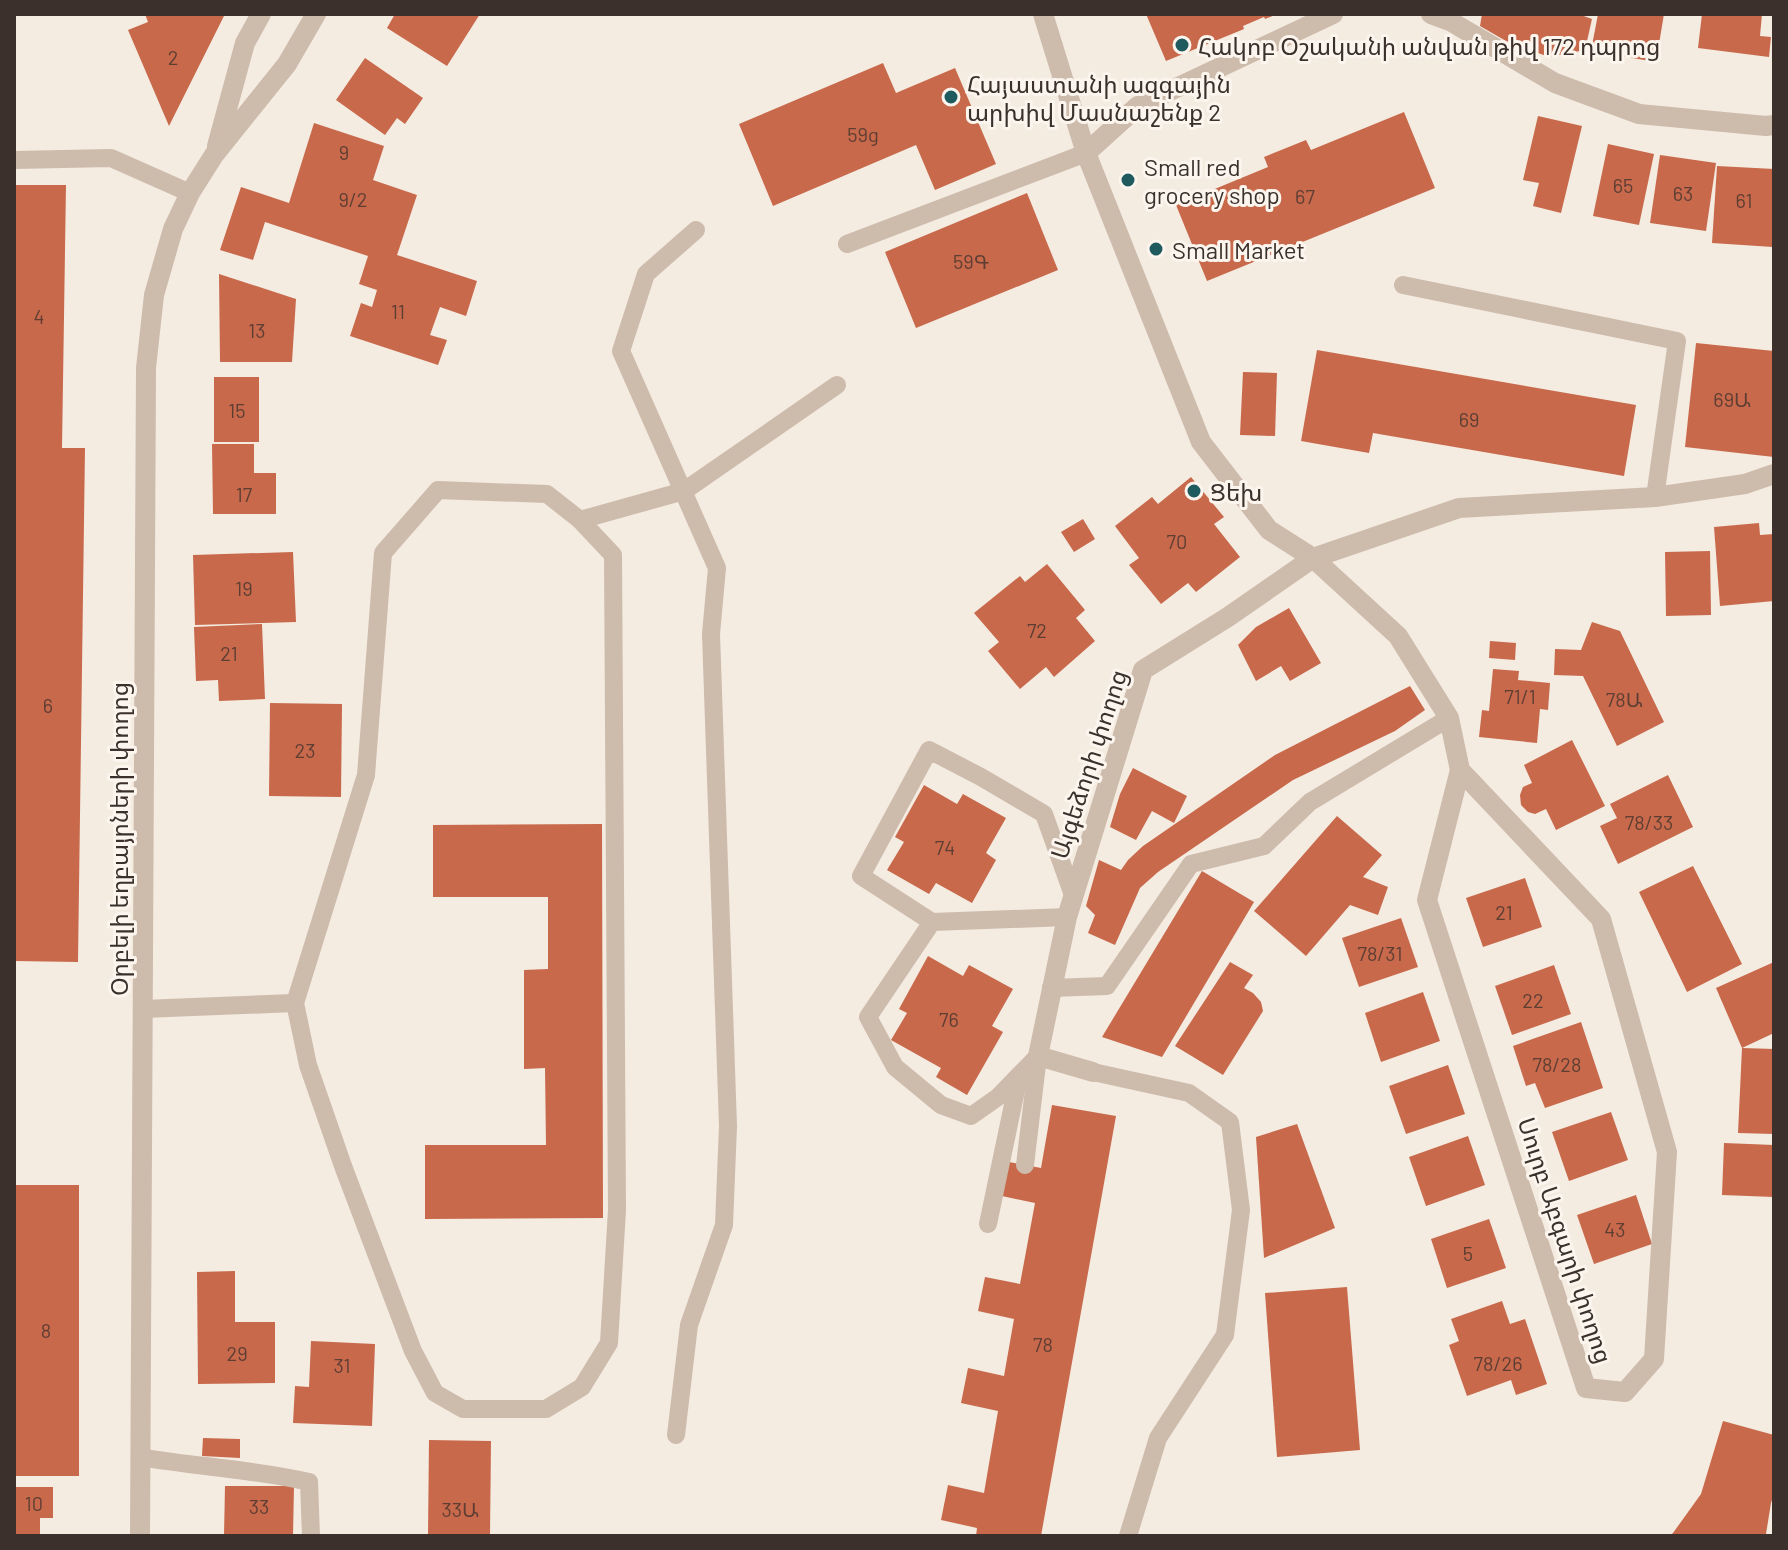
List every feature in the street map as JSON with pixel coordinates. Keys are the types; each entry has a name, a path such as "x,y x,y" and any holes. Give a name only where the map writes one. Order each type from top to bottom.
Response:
{"street":[{"name":"Օրբելի եղբայրների փողոց","path":"214,155 245,43 261,14"},
{"name":"Օրբելի եղբայրների փողոց","path":"140,1536 146,368 154,295 173,229 190,193 214,155 287,64 316,14"},
{"path":"1043,14 1086,153 1201,442 1269,530 1313,558"},
{"path":"1086,153 1138,106 1333,14"},
{"path":"1431,14 1450,21 1555,83 1639,114 1774,125"},
{"name":"Այգեձորի փողոց","path":"1038,1056 1067,917 1143,670 1228,617 1313,558 1459,508 1655,497 1745,484 1774,474"},
{"name":"Սուրբ Աբգարի փողոց","path":"1313,558 1398,636 1449,718 1460,770 1427,900 1586,1388 1625,1392 1654,1359 1667,1152 1601,919 1460,770"},
{"path":"1038,1056 1093,1072"}],"lane":[{"path":"847,244 1086,153"},
{"path":"14,160 111,158 190,193"},
{"path":"676,1435 689,1325 724,1225 728,1126 711,634 717,568 621,351 646,274 696,230"},
{"path":"1403,285 1677,341 1655,497"},
{"path":"580,520 684,491 837,385"},
{"path":"438,490 547,494 580,520 613,555 617,1210 609,1343 582,1387 546,1409 463,1409 435,1393 413,1351 343,1166 308,1065 295,1003 366,775 383,553 438,490"},
{"path":"1051,988 1107,986 1191,864 1264,846 1310,802 1449,718"},
{"path":"1067,917 932,922 861,876 929,750 1044,814 1073,895"},
{"path":"932,922 868,1017 895,1067 941,1105 971,1116 998,1097 1038,1056"},
{"path":"143,1009 295,1003"},
{"path":"1025,1165 1038,1056"},
{"path":"1093,1072 1189,1093 1230,1122 1241,1210 1225,1335 1158,1438 1128,1536"},
{"path":"988,1224 1019,1073"},
{"path":"140,1457 309,1482 311,1536"}],"building":[{"path":"145,14 225,14 169,126 128,30 148,22"},
{"path":"395,14 480,14 447,66 387,28"},
{"name":"Հակոբ Օշականի անվան թիվ 172 դպրոց","path":"1146,14 1278,14 1264,17 1243,26 1244,29 1166,61"},
{"path":"1482,14 1578,14 1592,19 1585,50 1549,57 1506,41 1480,26"},
{"path":"1598,14 1664,14 1656,62 1591,51"},
{"path":"1702,14 1762,14 1760,36 1771,37 1769,57 1698,48"},
{"path":"365,58 423,98 405,124 397,118 385,135 336,100"},
{"path":"883,63 896,93 955,68 996,164 935,190 916,145 773,206 739,124"},
{"path":"1404,112 1435,188 1207,281 1176,205 1268,167 1264,157 1306,140 1311,150"},
{"path":"1538,116 1582,126 1561,213 1533,206 1539,183 1523,180"},
{"path":"314,123 384,146 373,180 417,195 397,255 477,281 466,316 440,307 430,335 447,340 438,365 350,336 361,303 372,307 377,290 359,284 368,256 265,222 253,260 220,250 241,187 289,203"},
{"path":"1608,144 1654,154 1639,225 1593,216"},
{"path":"1660,155 1716,163 1706,231 1650,223"},
{"path":"1717,166 1774,169 1773,247 1712,243"},
{"path":"14,185 66,185 62,448 85,448 78,962 14,961"},
{"path":"1027,193 1058,270 916,328 885,252"},
{"path":"219,274 296,299 292,362 220,362"},
{"path":"1696,343 1774,351 1774,457 1685,447"},
{"path":"1317,350 1636,405 1624,476 1373,433 1369,453 1301,441"},
{"path":"1243,372 1277,373 1275,436 1240,435"},
{"path":"214,377 259,377 259,442 214,442"},
{"path":"212,444 254,444 254,473 276,473 276,514 213,514"},
{"path":"1191,477 1224,517 1214,524 1240,557 1196,592 1188,583 1161,604 1129,565 1139,558 1115,526 1152,497 1158,504"},
{"path":"1083,519 1095,539 1074,552 1061,532"},
{"path":"1759,523 1760,535 1774,534 1774,601 1720,606 1714,527"},
{"path":"1710,551 1711,615 1666,616 1665,552"},
{"path":"293,552 296,622 195,625 193,555"},
{"path":"1047,564 1085,610 1076,618 1095,641 1054,677 1046,667 1020,689 988,651 999,642 974,613 1020,576 1025,582"},
{"path":"1289,608 1321,663 1290,681 1281,666 1256,681 1238,645 1256,627"},
{"path":"1592,622 1620,631 1664,722 1617,746 1583,676 1554,675 1555,649 1581,650"},
{"path":"262,624 265,699 219,701 218,680 196,681 194,627"},
{"path":"1490,641 1516,643 1515,660 1489,658"},
{"path":"1493,669 1519,671 1518,680 1550,683 1548,710 1540,709 1537,743 1479,737 1482,710 1489,711"},
{"path":"1410,686 1425,710 1395,731 1293,780 1158,872 1140,888 1115,945 1088,933 1095,915 1086,906 1099,860 1121,870 1143,846 1275,755"},
{"path":"270,703 342,704 341,797 269,796"},
{"path":"1572,740 1605,806 1556,830 1546,809 1535,814 1521,805 1523,787 1532,783 1524,765"},
{"path":"1133,768 1187,796 1174,823 1152,811 1136,840 1110,827 1120,794"},
{"path":"1668,775 1693,827 1618,864 1600,826 1617,818 1610,804"},
{"path":"924,785 957,804 963,794 1006,818 986,853 996,860 972,903 936,883 929,894 887,870 904,842 895,837"},
{"path":"1337,816 1382,855 1363,877 1388,887 1378,915 1350,905 1306,956 1254,911"},
{"path":"602,824 603,1218 425,1219 425,1145 546,1145 545,1068 524,1069 524,970 548,969 548,897 433,897 433,825"},
{"path":"1693,866 1742,964 1687,992 1639,892"},
{"path":"1202,871 1254,902 1162,1057 1102,1037"},
{"path":"1525,878 1542,927 1483,947 1466,898"},
{"path":"1401,918 1418,967 1359,987 1342,938"},
{"path":"928,956 963,976 969,965 1013,989 992,1026 1003,1032 967,1095 936,1077 941,1068 891,1040 907,1013 899,1009"},
{"path":"1230,962 1253,975 1244,988 1261,1002 1263,1011 1223,1075 1175,1046"},
{"path":"1774,962 1774,1033 1742,1048 1716,988"},
{"path":"1554,965 1571,1014 1512,1035 1495,986"},
{"path":"1423,992 1440,1041 1381,1062 1365,1013"},
{"path":"1581,1022 1603,1088 1545,1108 1535,1083 1526,1086 1513,1046"},
{"path":"1742,1048 1774,1049 1774,1134 1738,1133"},
{"path":"1448,1065 1465,1114 1406,1134 1389,1086"},
{"path":"1052,1105 1116,1116 1041,1536 976,1536 977,1528 941,1520 948,1485 984,1493 998,1411 961,1403 968,1368 1004,1376 1014,1319 978,1311 985,1277 1020,1284 1035,1203 1002,1196 1009,1162 1041,1168"},
{"path":"1611,1112 1628,1160 1569,1181 1552,1132"},
{"path":"1297,1124 1335,1228 1264,1258 1256,1137"},
{"path":"1468,1136 1485,1185 1426,1206 1409,1157"},
{"path":"1724,1143 1774,1145 1774,1197 1722,1195"},
{"path":"14,1185 79,1185 79,1476 14,1476"},
{"path":"1636,1195 1652,1244 1594,1264 1577,1215"},
{"path":"1489,1219 1506,1268 1447,1288 1431,1239"},
{"path":"235,1271 235,1322 275,1322 275,1383 198,1384 197,1272"},
{"path":"1347,1287 1360,1450 1277,1457 1265,1293"},
{"path":"1502,1301 1510,1324 1525,1319 1547,1384 1516,1395 1511,1380 1467,1396 1449,1345 1459,1341 1451,1319"},
{"path":"311,1341 375,1344 372,1426 293,1423 295,1386 309,1387"},
{"path":"1723,1421 1774,1435 1774,1494 1766,1534 1669,1536 1701,1494"},
{"path":"203,1438 240,1439 240,1458 202,1456"},
{"path":"429,1440 491,1441 490,1536 428,1536"},
{"path":"225,1486 294,1486 293,1536 224,1536"},
{"path":"14,1487 53,1487 53,1518 40,1518 40,1536 14,1536"}],"place":[{"name":"Հակոբ Օշականի անվան թիվ 172 դպրոց","path":"1182,45"},
{"name":"Հայաստանի ազգային արխիվ Մասնաշենք 2","path":"951,97"},
{"name":"Small red grocery shop","path":"1128,180"},
{"name":"Small Market","path":"1156,249"},
{"name":"Ցեխ","path":"1194,491"}]}
